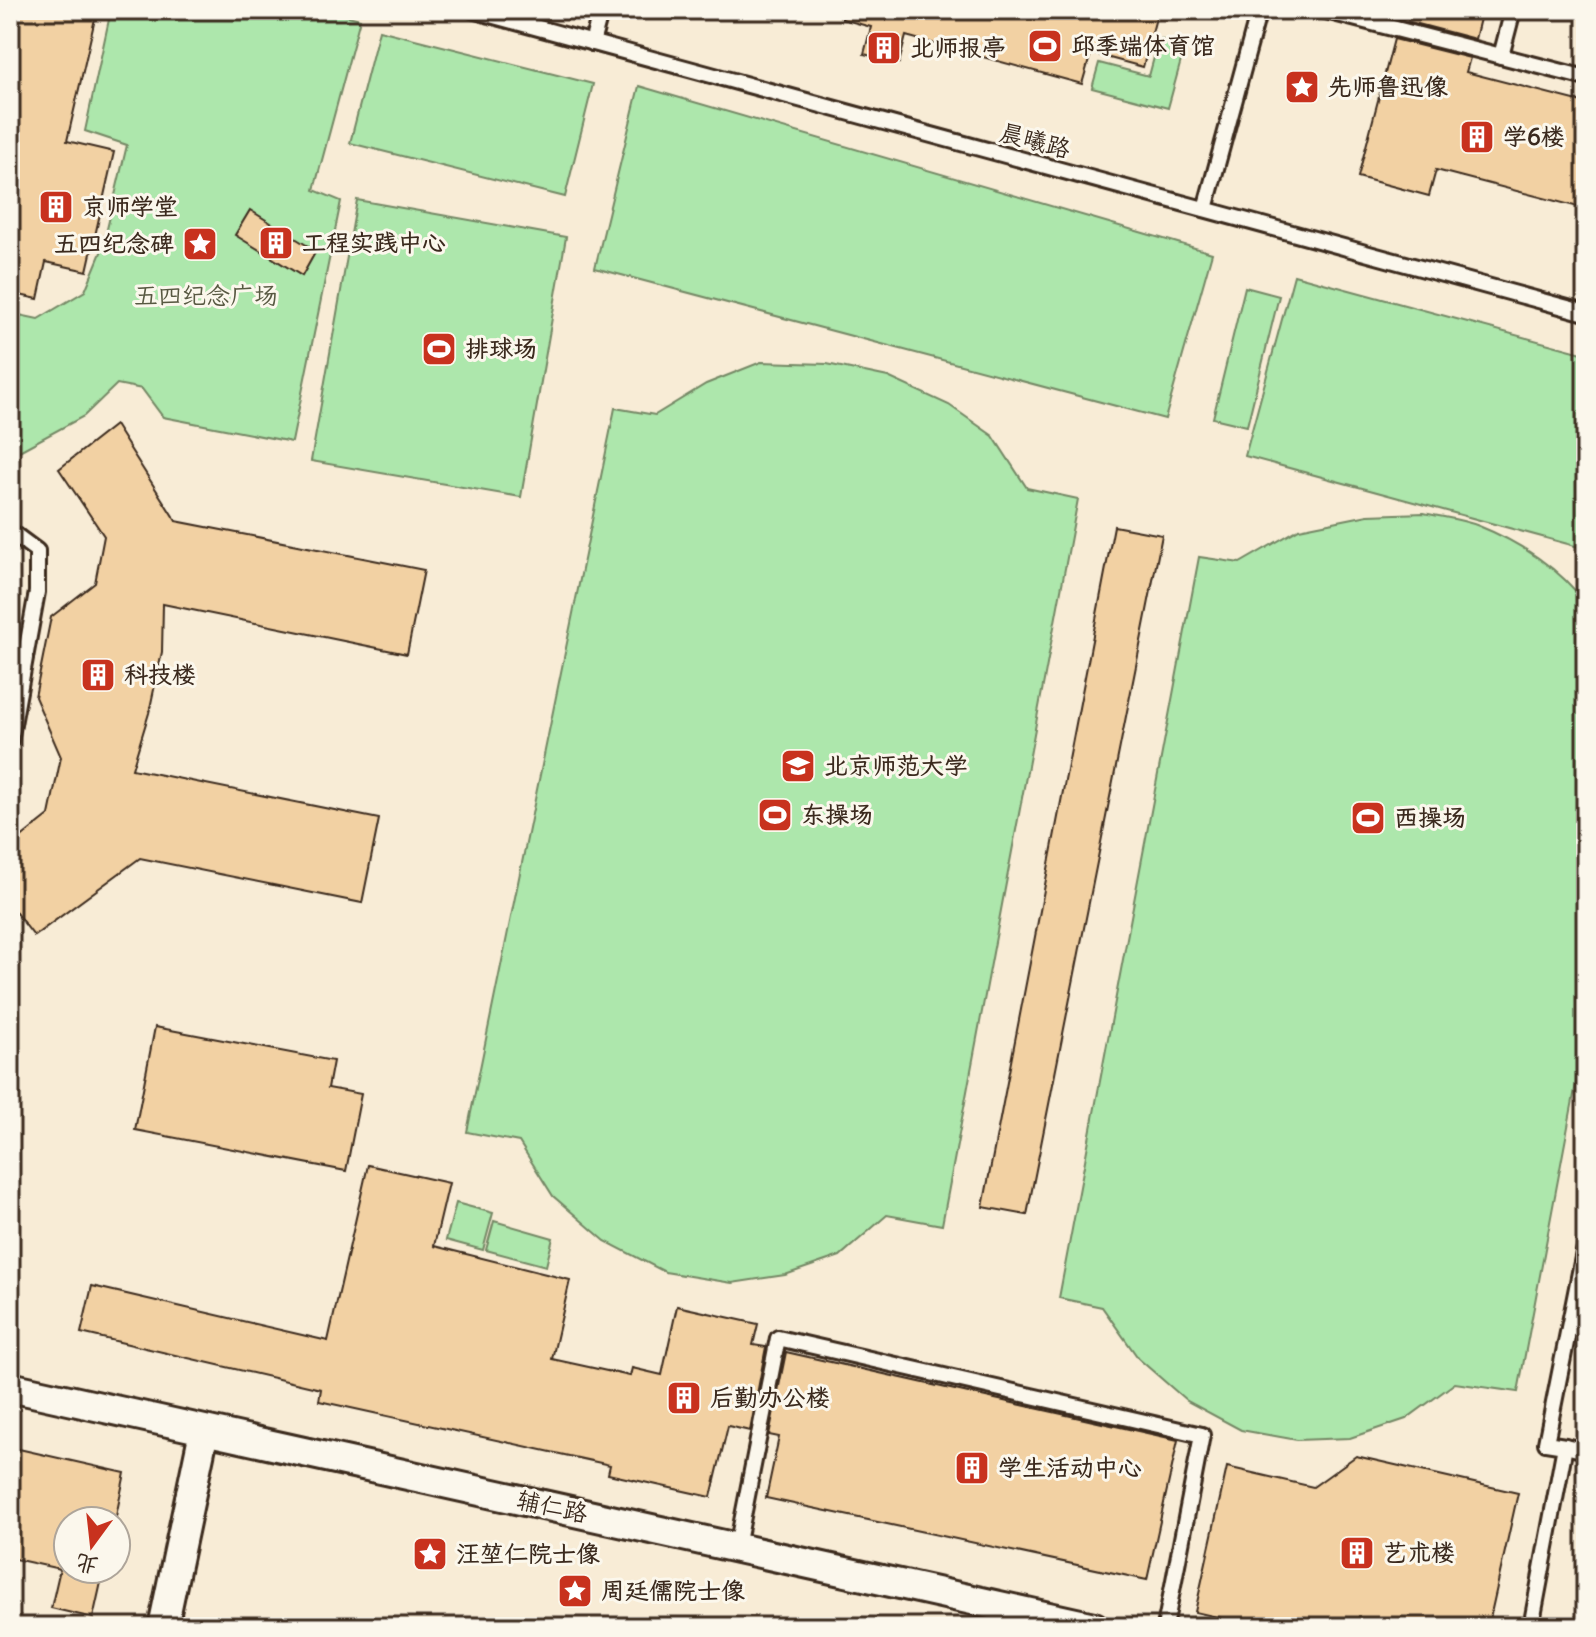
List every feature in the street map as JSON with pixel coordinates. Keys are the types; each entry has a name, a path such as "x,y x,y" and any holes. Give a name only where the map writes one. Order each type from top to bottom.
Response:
{"street":[{"name":"辅仁路","path":"10,1387 1086,1626"},
{"path":"163,1627 204,1431"}],"lane":[{"name":"晨曦路","path":"472,10 1586,313"},
{"path":"592,43 601,10"},
{"path":"1205,209 1259,10"},
{"path":"1322,10 1586,78"},
{"path":"1501,56 1513,10"},
{"path":"10,531 37,551 37,592 10,741"},
{"path":"1586,1242 1546,1443 1586,1451"},
{"path":"737,1547 778,1338 1202,1435 1165,1627"},
{"path":"1531,1627 1565,1446"}],"shaded area":[{"name":"北京师范大学","path":"10,10 1586,10 1586,1627 10,1627"}],"green space":[{"name":"五四纪念广场","path":"111,10 324,10 360,19 314,190 341,201 292,442 163,417 142,389 117,384 84,416 10,456 10,313 38,319 85,291 102,250 127,145 85,131"},
{"path":"379,30 593,84 565,197 350,143"},
{"path":"1159,39 1185,46 1168,108 1092,88 1099,63 1149,76"},
{"path":"639,86 1212,253 1165,419 595,268"},
{"name":"排球场","path":"357,200 566,237 521,497 311,461"},
{"path":"1294,275 1586,354 1586,549 1245,456"},
{"path":"1245,287 1279,296 1247,426 1213,418"},
{"name":"东操场","path":"761,362 827,364 888,377 949,405 993,436 1027,488 1078,499 942,1225 887,1215 840,1256 785,1275 732,1283 665,1272 605,1241 553,1196 519,1142 467,1132 615,408 655,415 706,384"},
{"name":"西操场","path":"1424,513 1472,524 1509,540 1552,568 1586,604 1586,1031 1518,1392 1455,1383 1406,1419 1350,1438 1297,1440 1241,1430 1187,1401 1139,1359 1102,1307 1059,1298 1199,557 1240,563 1299,529 1368,515"},
{"path":"456,1203 493,1213 483,1250 446,1240"},
{"path":"494,1221 553,1238 546,1266 486,1250"}],"building":[{"name":"京师学堂","path":"10,10 97,10 67,141 114,152 87,271 46,262 38,299 10,293"},
{"name":"邱季端体育馆","path":"843,10 1158,10 1143,67 1091,53 1082,84 906,36 899,63 864,54 871,27 842,19"},
{"path":"1401,10 1482,10 1475,39 1399,19"},
{"name":"学6楼","path":"1394,39 1470,58 1466,72 1586,103 1586,209 1436,170 1429,196 1358,177"},
{"name":"工程实践中心","path":"250,210 316,251 302,276 235,235"},
{"name":"科技楼","path":"115,425 176,521 424,570 407,654 163,604 162,652 149,713 132,769 379,819 362,903 140,858 34,936 10,905 10,846 49,815 61,757 35,697 51,617 95,583 104,536 59,469"},
{"path":"1114,526 1162,535 1027,1215 983,1207"},
{"path":"155,1027 333,1061 328,1088 361,1094 346,1171 135,1130"},
{"path":"368,1165 449,1183 434,1246 570,1280 552,1359 630,1376 632,1368 662,1375 677,1306 758,1324 753,1345 766,1347 750,1431 728,1426 711,1497 608,1474 610,1465 319,1401 321,1389 81,1333 92,1286 328,1341"},
{"name":"学生活动中心","path":"786,1352 1178,1440 1147,1580 766,1498 779,1437 769,1435"},
{"path":"10,1447 125,1473 118,1505 52,1505 52,1567 10,1558"},
{"name":"艺术楼","path":"1356,1456 1518,1493 1488,1627 1261,1627 1195,1612 1227,1467 1313,1487"},
{"path":"56,1585 100,1585 93,1618 51,1608"}],"place":[{"name":"邱季端体育馆","path":"1045,46"},
{"name":"北师报亭","path":"884,48"},
{"name":"先师鲁迅像","path":"1302,87"},
{"name":"学6楼","path":"1477,137"},
{"name":"京师学堂","path":"56,207"},
{"name":"工程实践中心","path":"276,243"},
{"name":"五四纪念碑","path":"200,244"},
{"name":"排球场","path":"439,349"},
{"name":"科技楼","path":"98,675"},
{"name":"北京师范大学","path":"798,766"},
{"name":"东操场","path":"775,815"},
{"name":"西操场","path":"1368,818"},
{"name":"后勤办公楼","path":"684,1398"},
{"name":"学生活动中心","path":"972,1468"},
{"name":"艺术楼","path":"1357,1553"},
{"name":"汪堃仁院士像","path":"430,1554"},
{"name":"周廷儒院士像","path":"575,1591"}]}
